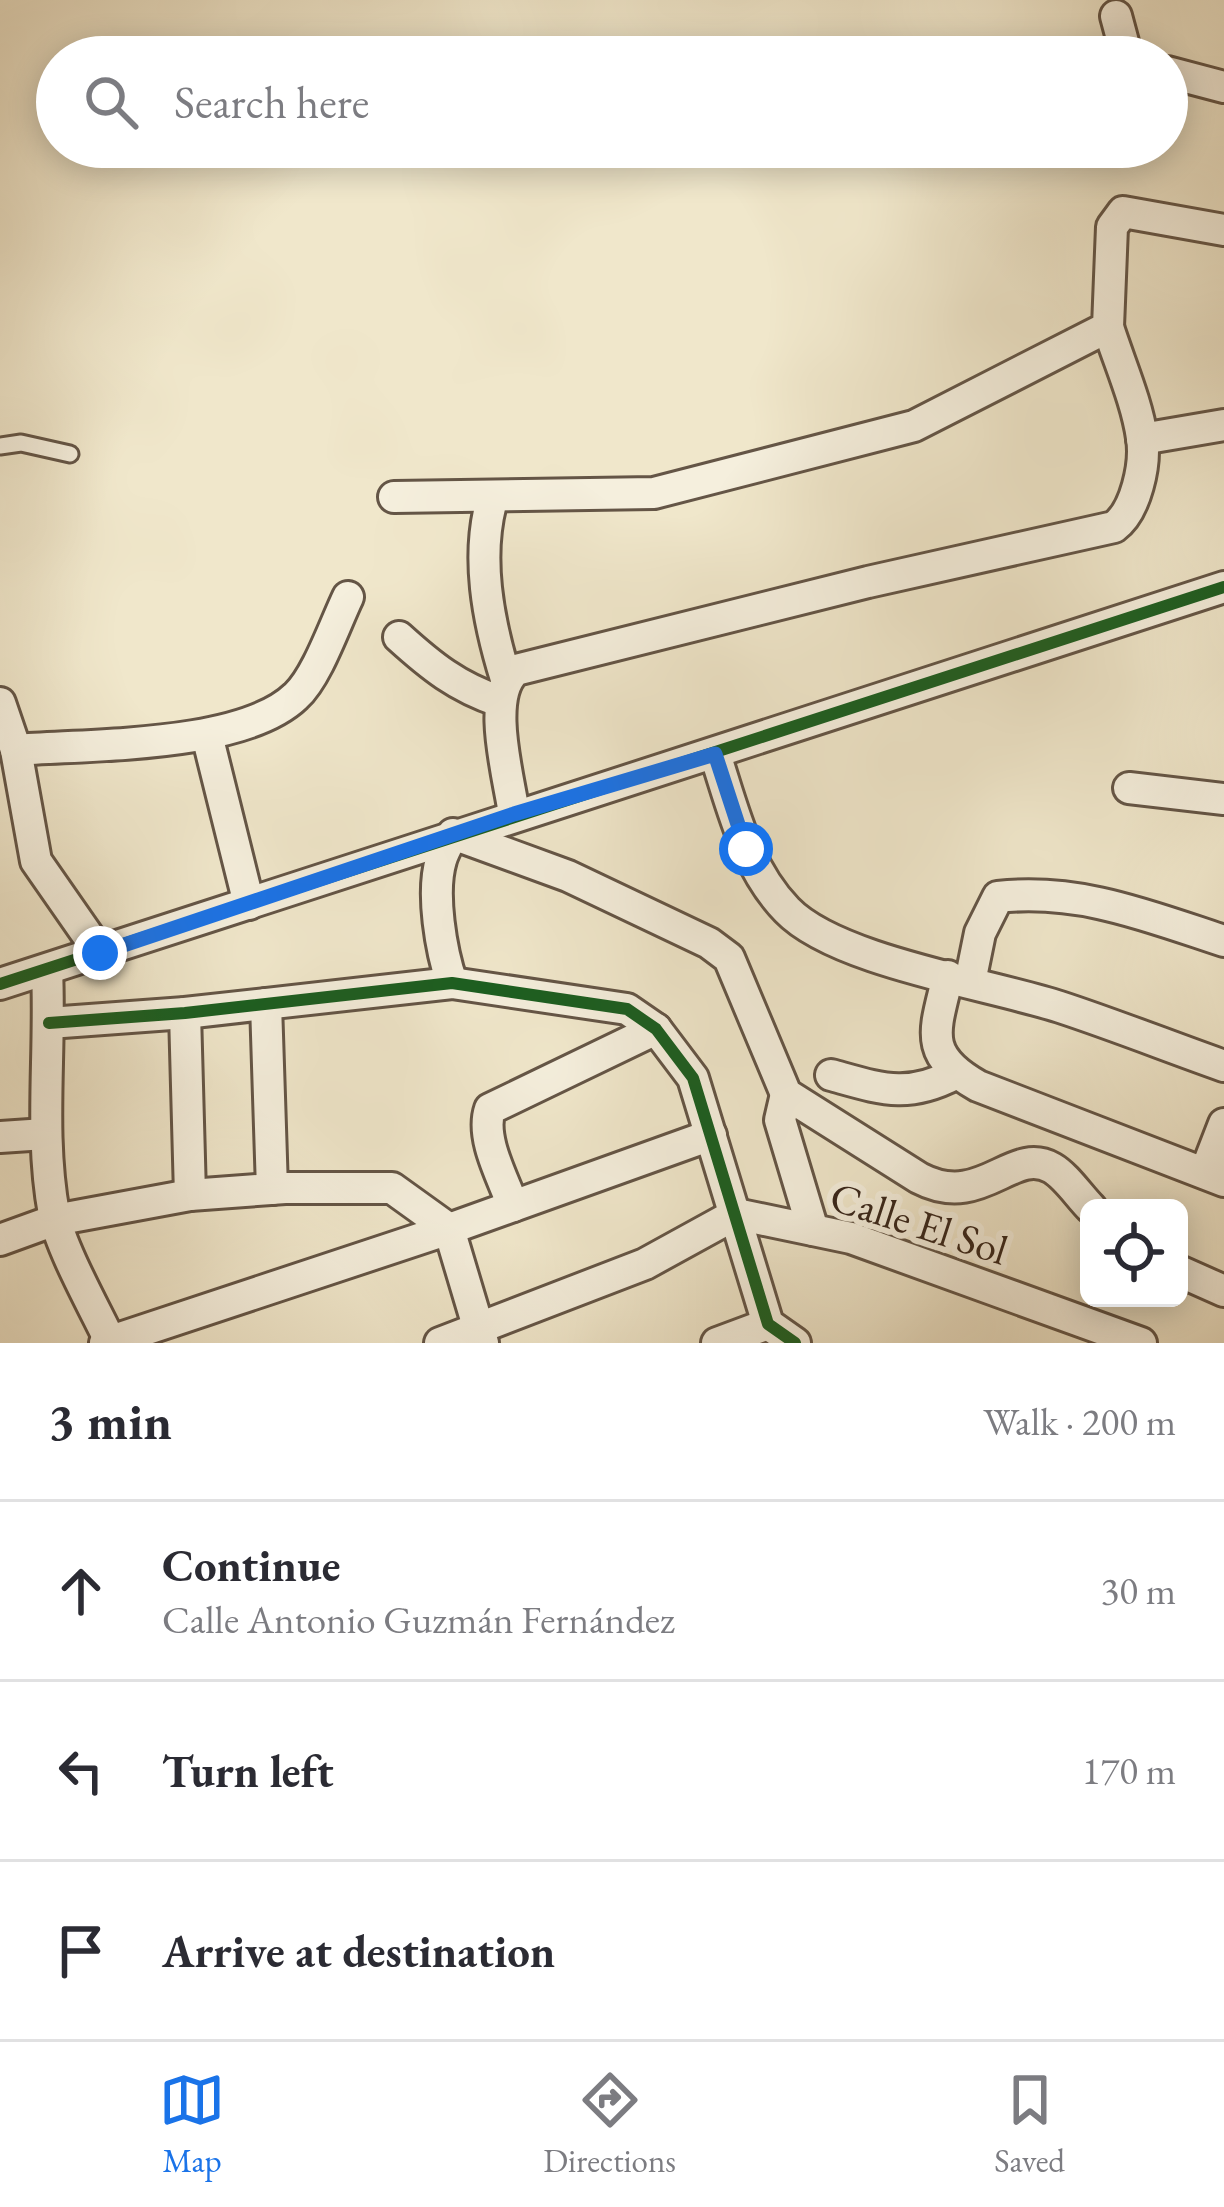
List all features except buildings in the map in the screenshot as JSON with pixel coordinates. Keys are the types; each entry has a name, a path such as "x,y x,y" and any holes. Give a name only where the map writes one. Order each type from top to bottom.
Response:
{"street":[{"path":"1116,16 1121,36"},
{"path":"1188,78 1224,88"},
{"path":"502,690 516,670 868,582 1114,527 1131,507 1142,439 1108,327 1112,227 1123,212 1224,230"},
{"path":"394,497 654,493 914,426 1108,327"},
{"path":"1142,439 1224,424"},
{"path":"493,496 485,542 487,596 514,814"},
{"path":"0,984 1224,586"},
{"path":"100,953 36,861 12,804 6,727 207,735 240,727 296,696 348,597"},
{"path":"399,637 442,676 466,690 502,690"},
{"path":"207,735 249,904"},
{"path":"715,754 746,849 763,882 808,930 866,953 1060,1007 1224,1066"},
{"path":"1129,788 1224,799"},
{"path":"452,983 443,957 439,908 440,861 454,834"},
{"path":"454,834 568,876 719,950 729,958 786,1094 939,1188 972,1188 1009,1169 1036,1162 1054,1169 1082,1199"},
{"path":"1224,941 1088,899 1041,892 998,897 934,1037 940,1057 978,1086 1215,1177 1224,1124"},
{"path":"46,970 45,1134 55,1220 109,1342 449,1229 711,1135"},
{"path":"49,1023 452,983 627,1009 656,1029 693,1078 768,1324 795,1343"},
{"path":"266,1004 272,1189"},
{"path":"185,1013 190,1195"},
{"path":"513,1206 491,1145 486,1120 490,1108 656,1029"},
{"path":"831,1075 890,1091 926,1089 956,1073"},
{"path":"786,1094 780,1120 813,1230"},
{"path":"0,1137 45,1134"},
{"path":"0,1240 55,1220 190,1195 392,1188 449,1229 480,1337"},
{"path":"440,1343 480,1337 645,1264 736,1214"},
{"name":"Calle El Sol","path":"736,1214 851,1238 1141,1343"},
{"path":"1188,1275 1224,1291"},
{"path":"717,1343 768,1324"}],"lane":[{"path":"0,446 21,442 70,454"}],"cycle path":[{"path":"0,984 1224,587"},
{"path":"49,1023 452,983 627,1009 656,1029 693,1078 768,1324 795,1343"}],"route":[{"path":"100,953 514,814 715,754 746,849"}]}
